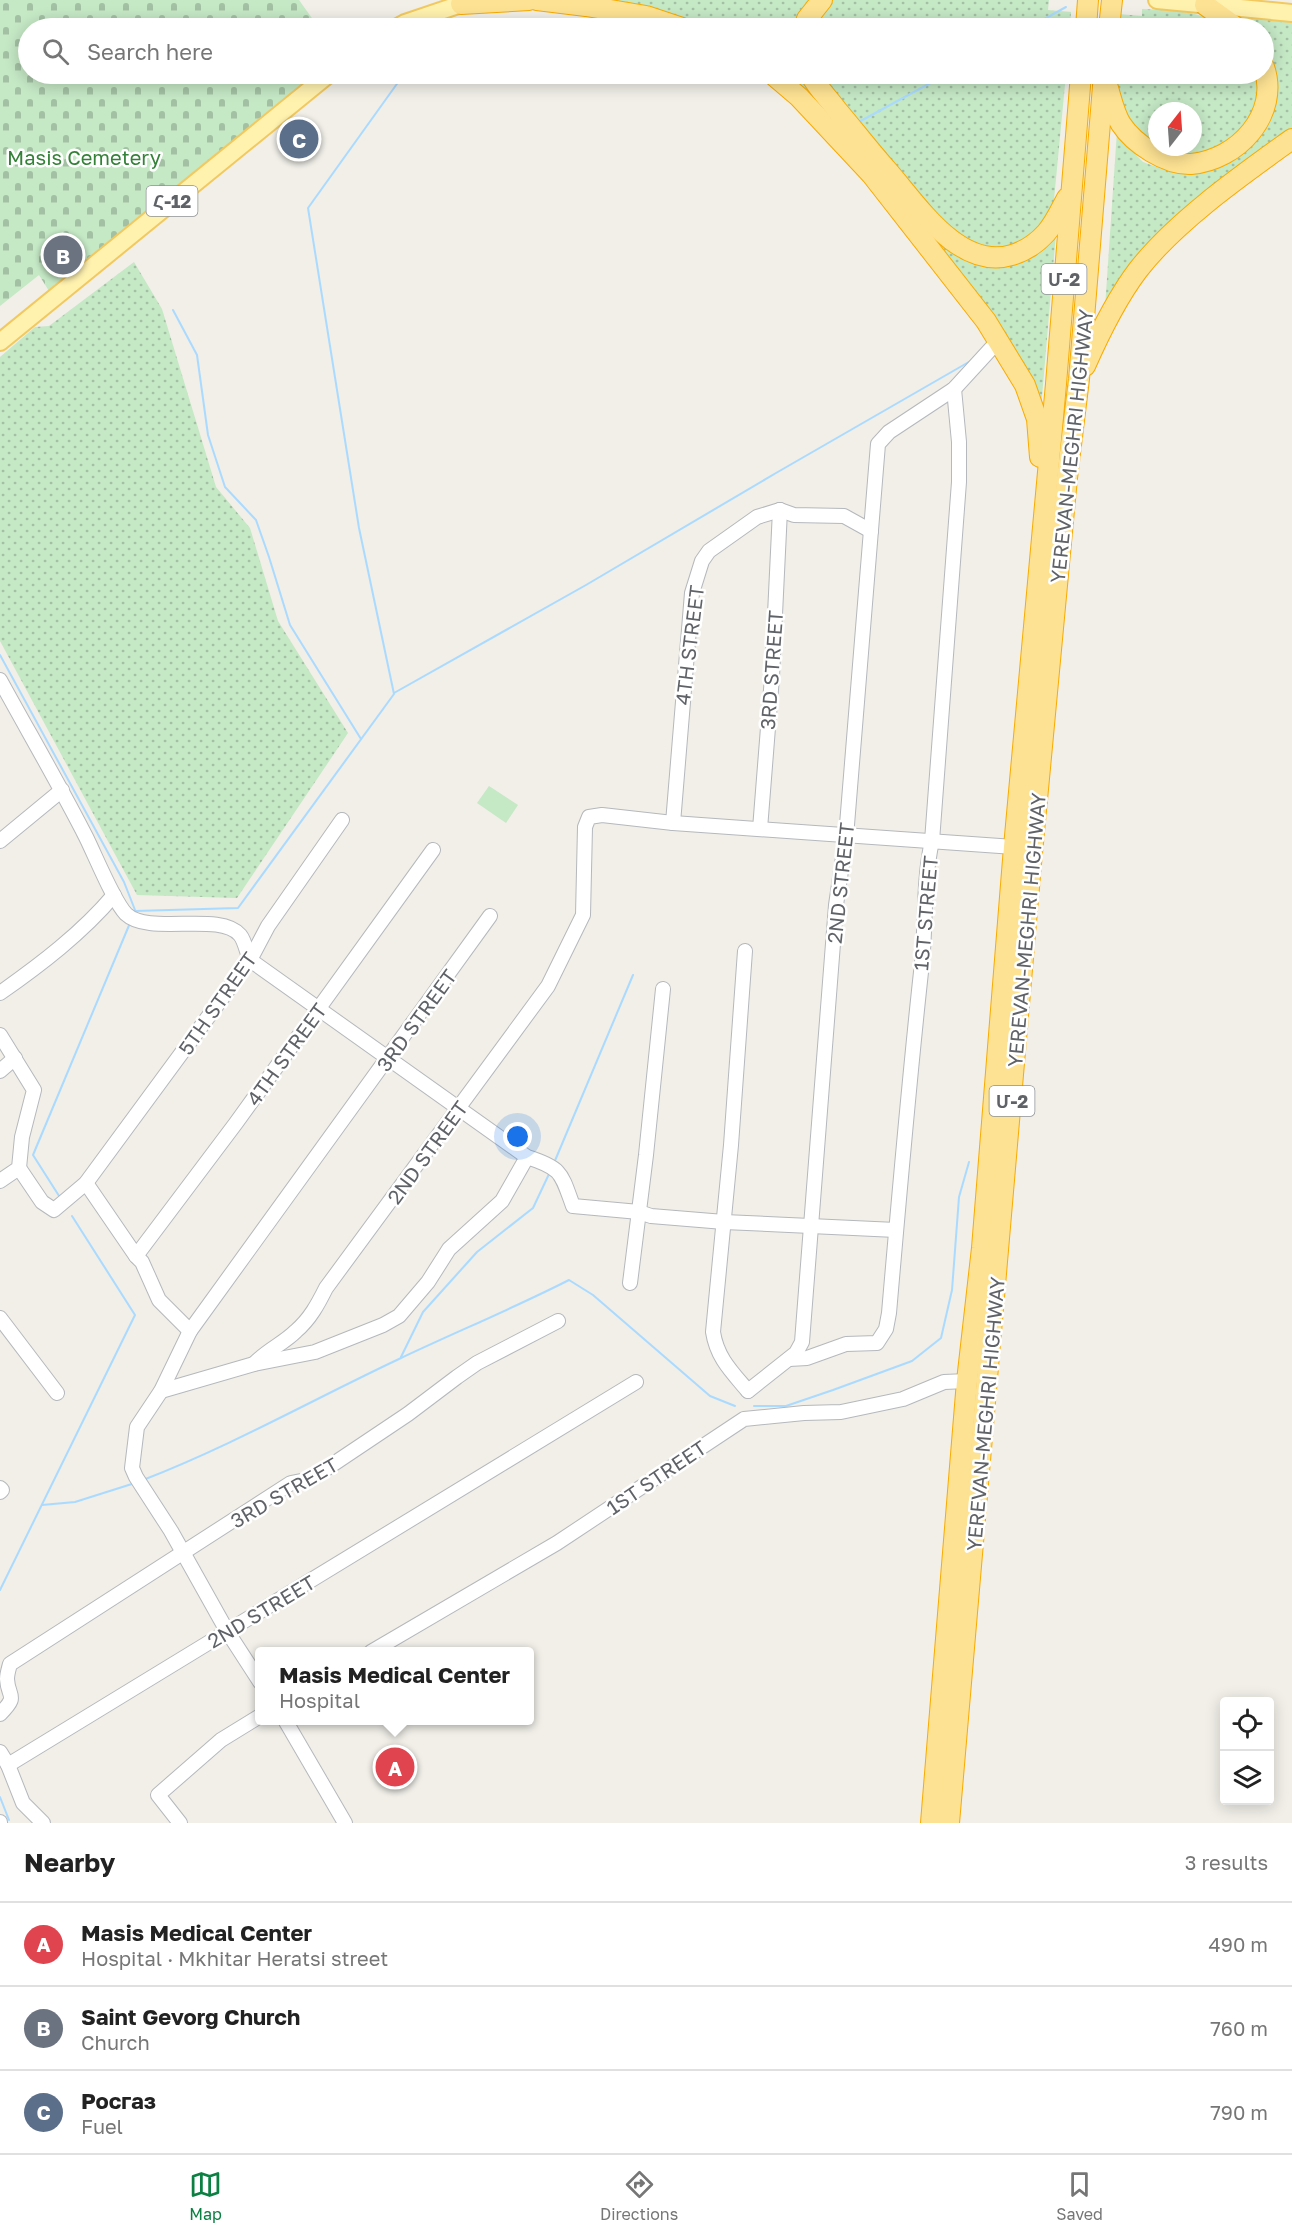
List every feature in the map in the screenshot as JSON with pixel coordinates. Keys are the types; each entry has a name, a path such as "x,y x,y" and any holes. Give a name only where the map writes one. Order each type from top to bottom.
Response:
{"highway":[{"path":"467,2 529,0"},
{"path":"537,0 652,18"},
{"path":"808,18 822,0"},
{"path":"1087,18 1088,0"},
{"path":"1110,18 1112,0"},
{"path":"1210,2 1227,18"},
{"path":"784,84 799,97 872,175 986,321 1025,385 1037,419 1041,466 1046,485"},
{"path":"818,84 875,157 913,200 950,240 967,252 985,257 1004,257 1021,252 1047,232 1070,193"},
{"name":"YEREVAN-MEGHRI HIGHWAY","path":"931,1823 1080,84"},
{"name":"YEREVAN-MEGHRI HIGHWAY","path":"949,1823 1033,840 1067,478 1079,379 1103,84"},
{"path":"1107,84 1119,121 1128,133 1147,150 1165,158 1190,164 1220,155 1237,146 1253,129 1263,112 1268,84"},
{"path":"1079,379 1114,306 1138,270 1155,250 1183,223 1292,139"}],"main road":[{"path":"1157,0 1210,2 1292,13"},
{"path":"420,18 467,2"},
{"name":"Հ-12","path":"0,342 317,84"}],"street":[{"path":"954,389 998,341"},
{"name":"2ND STREET","path":"748,1391 796,1353 802,1342 836,905 846,837 878,444 889,432 954,389"},
{"name":"1ST STREET","path":"789,1359 807,1358 846,1344 877,1343 886,1329 889,1313 922,960 928,858 932,841 959,482 959,442 954,389"},
{"path":"780,510 794,515 844,516 872,531"},
{"name":"4TH STREET","path":"673,823 692,593 702,561 710,551 757,517 780,510"},
{"name":"3RD STREET","path":"760,830 772,677 780,510"},
{"path":"2,688 62,790 114,895 130,917 153,924 197,923 233,928 242,937 250,960 458,1110 527,1157 554,1168 573,1206 724,1222 896,1230"},
{"path":"0,841 62,790"},
{"name":"2ND STREET","path":"161,1391 254,1364 264,1353 296,1332 315,1311 326,1288 548,986 582,915 585,827 589,817 603,815 673,823"},
{"name":"5TH STREET","path":"19,1168 42,1202 54,1210 86,1183 250,960 268,926 342,820"},
{"path":"673,823 846,837 1014,847"},
{"name":"4TH STREET","path":"136,1256 319,1009 433,850"},
{"path":"0,993 30,972 99,913 114,895"},
{"name":"3RD STREET","path":"183,1554 132,1468 138,1427 161,1391 190,1331 490,916"},
{"path":"745,951 713,1332 716,1347 725,1363 748,1391 748,1418"},
{"path":"630,1283 663,989"},
{"path":"0,1035 34,1090 22,1137 19,1168 0,1181"},
{"path":"0,1071 15,1058"},
{"path":"254,1364 315,1352 383,1325 399,1316 428,1282 449,1249 502,1201 527,1157"},
{"path":"86,1183 142,1262 159,1300 190,1331"},
{"path":"0,1318 57,1393"},
{"name":"3RD STREET","path":"0,1714 9,1706 12,1695 7,1679 10,1664 291,1483 310,1479 408,1414 477,1363 558,1321"},
{"name":"2ND STREET","path":"8,1765 636,1382"},
{"name":"1ST STREET","path":"380,1647 557,1543 734,1425 748,1418 841,1412 903,1399 944,1382 967,1382"},
{"path":"183,1554 255,1674"},
{"path":"180,1823 158,1795 221,1740 255,1719"},
{"path":"288,1725 343,1822"},
{"path":"0,1752 8,1765 23,1803 43,1823"}],"green space":[{"name":"Masis Cemetery","path":"0,0 299,0 312,18 18,18 18,84 308,84 108,246 76,267 49,291 39,275 0,306"},
{"path":"584,0 812,0 802,18 666,18 652,13"},
{"path":"830,0 1049,0 1048,10 1071,12 1071,18 816,18"},
{"path":"1142,9 1176,11 1208,18 1118,18 1118,14 1142,16"},
{"path":"1241,15 1266,18 1243,18"},
{"path":"1274,19 1292,21 1292,131 1105,308 1117,131 1122,141 1143,162 1162,169 1193,173 1241,152 1269,84 1274,84"},
{"path":"779,84 811,84 983,265 1056,233 1040,420 1028,384 872,176"},
{"path":"826,84 1065,84 1053,210 1042,228 1021,245 990,252 955,236"},
{"path":"1115,84 1260,84 1260,104 1249,127 1230,145 1206,154 1202,154 1202,102 1148,102 1148,143 1132,130 1117,101"},
{"path":"134,262 162,309 216,487 250,528 278,621 348,733 237,898 137,895 0,641 0,357 35,327 49,326"},
{"path":"489,786 518,805 506,823 477,803"}],"waterway":[{"path":"1046,18 1066,7"},
{"path":"135,911 238,908 394,694 359,528 308,208 397,84"},
{"path":"857,123 929,84"},
{"path":"173,310 197,355 208,435 225,487 256,520 290,625 361,739"},
{"path":"394,693 586,585 974,359"},
{"path":"0,655 124,882 135,910"},
{"path":"61,1199 33,1155 130,923"},
{"path":"554,1163 633,975"},
{"path":"754,1406 786,1406 833,1390 912,1361 941,1338 952,1290 959,1197 969,1162"},
{"path":"401,1357 423,1312 477,1252 533,1208 549,1174"},
{"path":"0,1590 135,1315 72,1216"},
{"path":"143,1480 240,1437 399,1359 569,1280 593,1295 710,1396 735,1406"},
{"path":"42,1505 75,1502 135,1483"},
{"path":"0,1797 9,1820"}],"place":[{"name":"Росгаз","path":"299,139"},
{"name":"Saint Gevorg Church","path":"63,255"},
{"name":"Masis Medical Center","path":"395,1767"}]}
